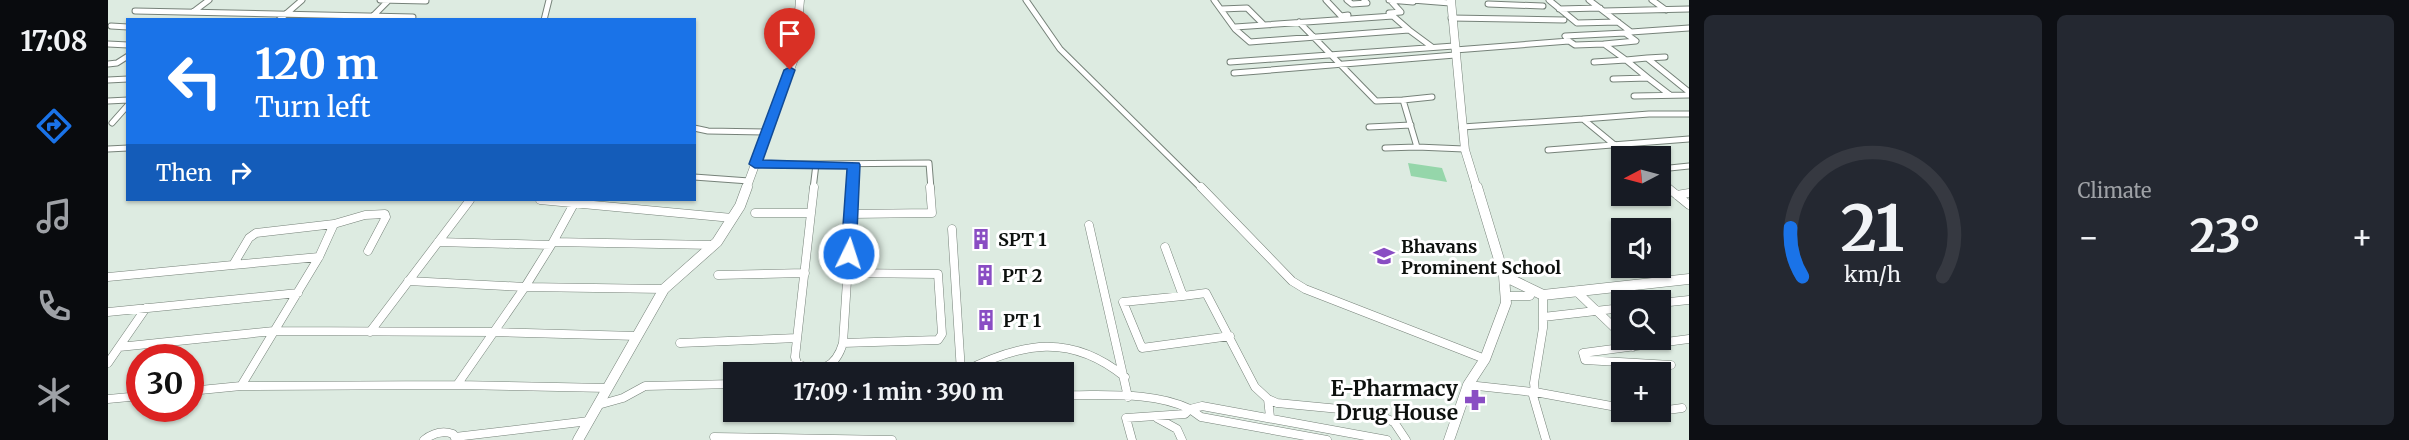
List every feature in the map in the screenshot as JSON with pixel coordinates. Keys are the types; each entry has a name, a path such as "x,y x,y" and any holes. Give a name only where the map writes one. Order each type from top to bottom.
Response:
{"street":[{"path":"193,12 209,0"},
{"path":"281,18 302,0"},
{"path":"380,0 426,1"},
{"path":"371,18 389,0"},
{"path":"544,18 549,0"},
{"path":"578,440 664,288 713,245 732,218 749,181 795,56 800,0"},
{"path":"1026,0 1060,50 1152,137 1292,281 1305,289 1485,359"},
{"path":"1214,0 1250,42 1409,30"},
{"path":"1326,0 1341,16 1401,12 1388,0"},
{"path":"1347,0 1352,4 1367,3 1364,0"},
{"path":"1388,0 1451,2 1464,148 1504,276 1506,303 1485,359 1468,385 1449,440"},
{"path":"1549,0 1576,23 1618,22"},
{"path":"1589,0 1631,32 1689,28"},
{"path":"1652,0 1666,10"},
{"path":"1489,19 1488,2 1542,6"},
{"path":"1221,9 1250,9 1263,24"},
{"path":"1559,9 1689,9"},
{"path":"135,11 371,18 413,17"},
{"path":"1235,27 1393,16 1432,47"},
{"path":"1451,18 1564,20"},
{"path":"1299,22 1343,64 1376,101 1432,98"},
{"path":"111,27 126,27"},
{"path":"1625,33 1636,41 1604,44 1575,45 1565,36 1625,33"},
{"path":"1234,73 1343,64 1455,50 1569,41"},
{"path":"108,44 126,45"},
{"path":"1604,44 1670,95"},
{"path":"1230,62 1432,47 1455,50"},
{"path":"108,64 117,63 126,57"},
{"path":"1594,62 1665,57"},
{"path":"1647,58 1689,93"},
{"path":"1613,79 1648,78"},
{"path":"108,80 126,79"},
{"path":"1634,96 1689,93"},
{"path":"108,101 126,100"},
{"path":"1403,100 1417,147"},
{"path":"109,125 126,107"},
{"path":"1462,128 1649,114 1689,114"},
{"path":"1583,119 1614,145"},
{"path":"1370,127 1411,125"},
{"path":"696,128 708,131 766,132"},
{"path":"1548,150 1689,139"},
{"path":"108,149 126,148"},
{"path":"1385,148 1464,148"},
{"path":"755,164 930,163 932,213 851,214"},
{"path":"797,362 795,357 816,164"},
{"path":"836,362 843,343 854,165"},
{"path":"1671,168 1689,166"},
{"path":"696,177 749,181"},
{"path":"1671,190 1689,205"},
{"path":"1677,195 1689,193"},
{"path":"370,332 469,201"},
{"path":"457,385 525,287 575,201 732,218"},
{"path":"755,213 811,213"},
{"path":"233,265 249,238 256,233 334,224 365,215 385,214 386,217 368,251"},
{"path":"241,386 319,257 334,224"},
{"path":"1089,225 1128,397"},
{"path":"952,229 961,362"},
{"path":"438,242 713,245"},
{"path":"1165,248 1184,296"},
{"path":"108,277 319,257"},
{"path":"718,275 805,273"},
{"path":"843,343 938,340 942,334 938,274 847,273"},
{"path":"1504,276 1538,293"},
{"path":"1506,296 1530,296 1538,293 1689,279"},
{"path":"408,281 525,287 664,288"},
{"path":"1576,291 1611,324"},
{"path":"108,312 298,293"},
{"path":"1230,336 1142,348 1123,302 1206,293 1230,336 1255,387 1268,399 1277,403 1371,412 1394,422 1406,440"},
{"path":"1538,293 1543,317 1534,392 1546,440"},
{"path":"1671,302 1689,300"},
{"path":"108,363 146,309"},
{"path":"1543,317 1611,309"},
{"path":"118,348 274,331 494,332 637,336"},
{"path":"680,343 797,338"},
{"path":"1671,342 1689,339"},
{"path":"980,362 1016,349 1066,347 1097,356 1125,377"},
{"path":"1611,350 1583,353 1585,360 1619,362"},
{"path":"598,405 623,398 645,386 723,384"},
{"path":"204,390 241,386 457,385 607,388"},
{"path":"1468,385 1534,392 1611,406"},
{"path":"1074,394 1182,403 1201,417 1327,440"},
{"path":"108,399 126,397"},
{"path":"1268,399 1270,417"},
{"path":"1132,440 1126,418 1157,418 1185,414 1190,409 1202,406 1388,440"},
{"path":"1671,409 1682,408"},
{"path":"1157,418 1177,429 1182,440"},
{"path":"424,440 440,432 450,432 456,438 589,421"},
{"path":"714,437 891,440"}],"green space":[{"path":"1408,163 1442,168 1447,182 1411,176"}],"place":[{"name":"SPT 1","path":"981,239"},
{"name":"Bhavans Prominent School","path":"1384,256"},
{"name":"PT 2","path":"985,275"},
{"name":"PT 1","path":"986,320"},
{"name":"E-Pharmacy Drug House","path":"1475,400"}],"route":[{"path":"790,70 755,164 854,165 849,254"}]}
